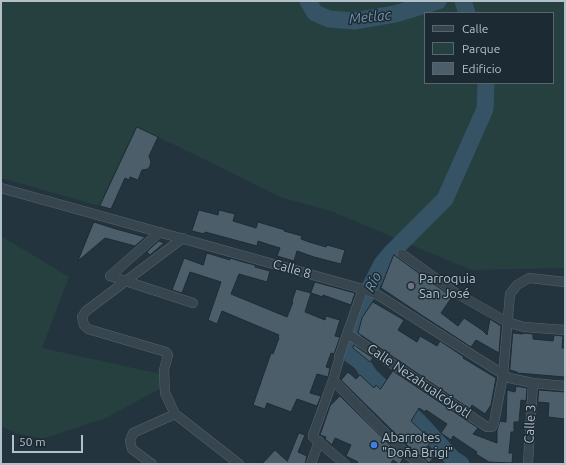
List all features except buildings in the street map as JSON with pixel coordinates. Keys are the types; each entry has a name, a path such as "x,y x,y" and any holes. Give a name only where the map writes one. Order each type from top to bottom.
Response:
{"street":[{"name":"Calle 8","path":"1,188 363,289 378,295 509,378 533,383 565,386"},
{"path":"160,232 110,276 193,303"},
{"path":"183,238 86,311 82,317 84,325 88,329 166,352 168,355 164,370 165,393 175,414 239,464"},
{"path":"402,254 456,293 507,322 524,327 565,330"},
{"path":"503,375 510,294 517,285 529,278 565,282"},
{"path":"345,464 313,437 313,435 363,289"},
{"name":"Calle Nezahualcóyotl","path":"348,334 487,427 492,427 494,423 503,375"},
{"path":"333,380 409,456 422,464"},
{"name":"Calle 3","path":"528,464 533,383"},
{"path":"152,464 132,449 130,441 133,432 175,414"},
{"path":"311,464 319,441"}],"green space":[{"path":"1,1 565,1 565,268 471,270 331,211 283,198 138,127 100,206 1,178"},
{"path":"1,236 69,277 42,348 161,374 161,388 106,418 42,439 16,433 1,426"}],"waterway":[{"name":"Metlac","path":"308,1 315,13 329,19 354,21 395,14 438,1"},
{"name":"Río","path":"463,1 467,12"},
{"name":"Río","path":"461,464 453,459 419,422 370,376 361,362 347,352 362,303 382,264 445,199 485,109 486,84"}],"place":[{"name":"Parroquia San José","path":"411,286"},
{"name":"Abarrotes \"Doña Brigi\"","path":"374,445"}]}
